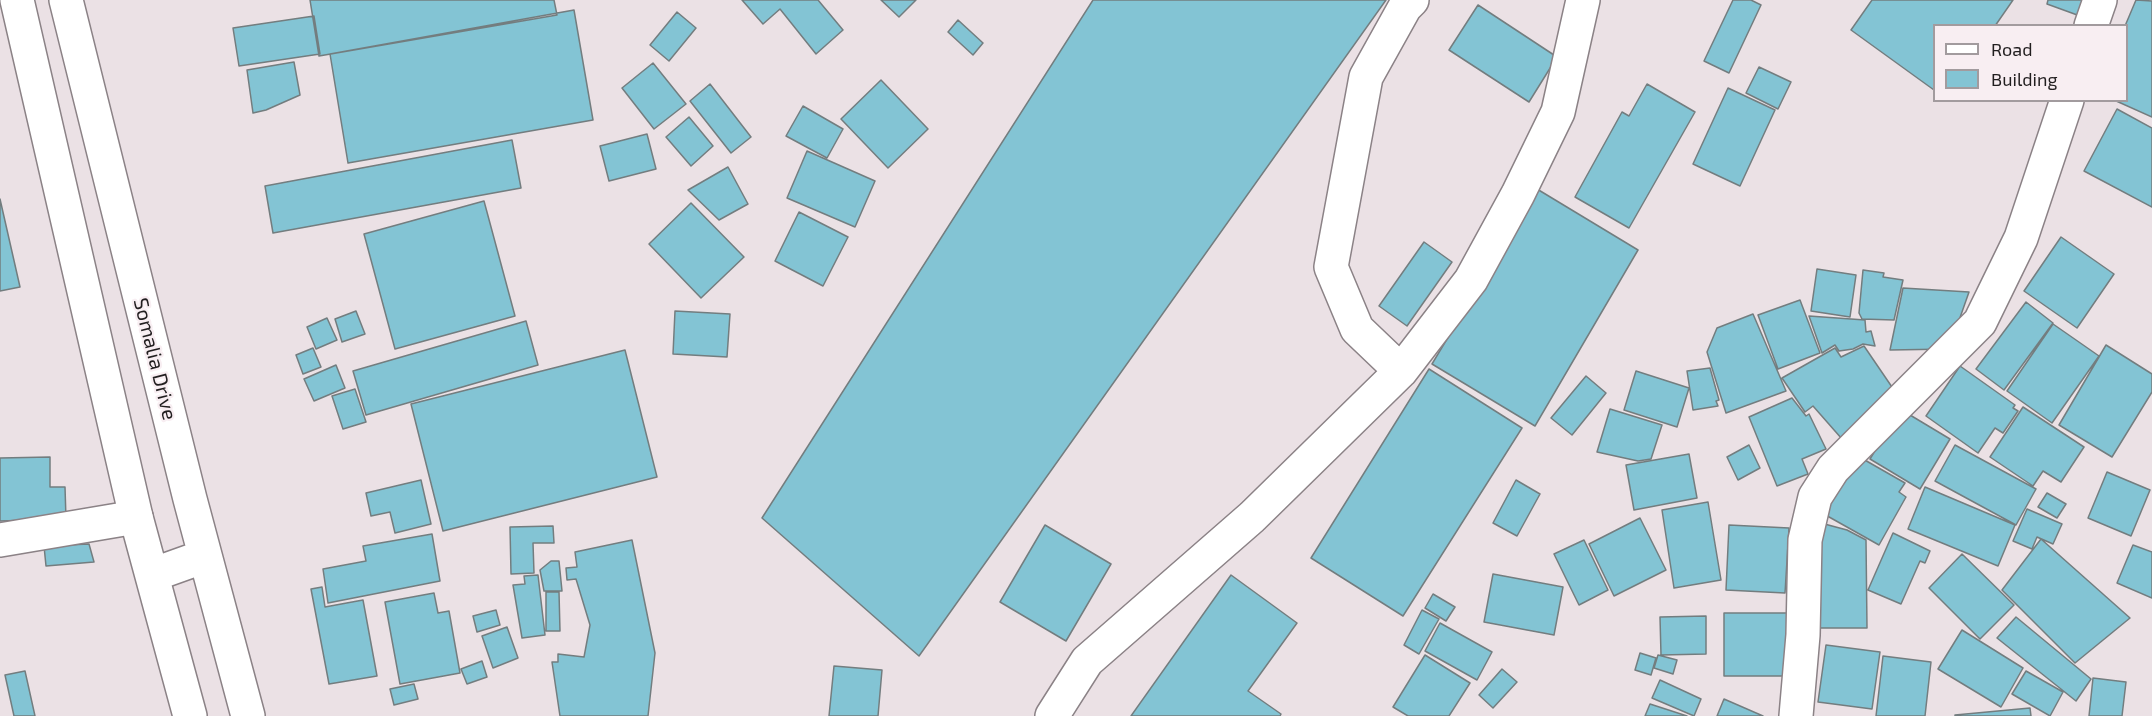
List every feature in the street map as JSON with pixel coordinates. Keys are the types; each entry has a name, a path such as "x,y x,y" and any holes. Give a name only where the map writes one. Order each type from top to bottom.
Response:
{"main road":[{"path":"17,0 136,517 190,716"},
{"name":"Somalia Drive","path":"66,0 205,556 248,716"},
{"path":"1401,371 1357,329 1331,267 1366,77 1405,7 1412,0"},
{"path":"1052,716 1088,661 1252,517 1401,371 1471,279 1518,194 1558,112 1583,0"},
{"path":"2092,24 2100,0"},
{"path":"1796,716 1803,635 1805,540 1815,497 1833,469 1980,322 2021,238 2066,102"},
{"path":"0,540 136,517"},
{"path":"152,575 205,556"}],"building":[{"path":"310,0 554,0 557,15 319,56"},
{"path":"742,0 818,0 843,30 816,54 780,9 763,24"},
{"path":"881,0 916,0 899,17"},
{"path":"1093,0 1386,0 919,656 762,518"},
{"path":"1733,0 1751,0 1761,5 1729,73 1704,61"},
{"path":"1872,0 2013,0 1996,24 1933,24 1933,89 1851,30"},
{"path":"2048,0 2086,0 2080,16 2047,4"},
{"path":"2136,0 2152,1 2152,117 2118,102 2128,102 2128,24 2126,24"},
{"path":"1478,5 1557,57 1529,102 1449,50"},
{"path":"574,10 593,120 348,163 330,54"},
{"path":"677,12 696,28 669,61 650,45"},
{"path":"314,16 320,54 239,66 233,28"},
{"path":"958,20 983,43 973,55 948,32"},
{"path":"294,62 300,95 266,110 253,113 247,70"},
{"path":"653,63 686,104 654,129 622,88"},
{"path":"1759,67 1791,82 1778,109 1746,93"},
{"path":"881,80 928,129 888,168 841,119"},
{"path":"710,84 751,137 731,153 690,101"},
{"path":"1647,84 1695,112 1629,228 1575,197 1622,112 1629,116"},
{"path":"1728,88 1775,110 1740,186 1693,164"},
{"path":"803,106 843,129 827,158 786,136"},
{"path":"2117,109 2152,128 2152,207 2084,171"},
{"path":"689,117 713,146 691,166 666,137"},
{"path":"647,134 656,169 609,181 600,146"},
{"path":"512,140 521,188 273,233 265,186"},
{"path":"807,151 875,181 855,227 787,198"},
{"path":"728,167 748,204 719,220 688,190"},
{"path":"1537,189 1638,250 1535,426 1432,364"},
{"path":"0,199 20,287 0,291"},
{"path":"484,201 515,316 395,349 364,234"},
{"path":"691,203 744,257 701,298 649,244"},
{"path":"799,212 848,237 823,286 775,261"},
{"path":"2061,237 2114,274 2077,328 2024,291"},
{"path":"1424,242 1452,262 1407,326 1379,306"},
{"path":"1817,269 1856,275 1850,317 1811,311"},
{"path":"1863,270 1884,273 1883,277 1903,280 1894,320 1862,319 1859,313"},
{"path":"1903,288 1969,292 1949,349 1890,350"},
{"path":"1800,300 1820,353 1778,369 1758,315"},
{"path":"2026,302 2053,323 2004,390 1976,369"},
{"path":"356,311 365,334 342,342 335,319"},
{"path":"675,311 730,314 727,357 673,354"},
{"path":"1753,314 1786,391 1726,413 1707,352 1717,328"},
{"path":"1809,316 1865,320 1866,332 1871,331 1875,346 1863,344 1853,349 1839,351 1835,345 1822,353"},
{"path":"327,318 337,340 316,349 307,327"},
{"path":"526,321 538,365 366,415 353,371"},
{"path":"2053,324 2099,356 2052,423 2007,391"},
{"path":"2106,345 2152,374 2152,392 2112,457 2059,425"},
{"path":"1864,346 1894,390 1842,439 1813,406 1805,412 1782,378 1835,348 1841,357"},
{"path":"313,348 321,367 303,374 296,355"},
{"path":"625,350 657,477 443,531 411,404"},
{"path":"336,365 345,388 314,401 304,379"},
{"path":"1960,366 2015,405 2013,408 2018,411 2003,433 1995,428 1978,453 1926,416"},
{"path":"1710,368 1719,400 1716,401 1718,406 1693,410 1687,371"},
{"path":"1429,369 1522,428 1403,616 1311,558"},
{"path":"1636,371 1689,388 1677,427 1624,410"},
{"path":"1586,376 1606,393 1572,435 1551,418"},
{"path":"355,389 366,422 343,429 332,396"},
{"path":"1792,398 1806,416 1809,414 1826,449 1802,459 1808,474 1777,486 1749,417"},
{"path":"2023,407 2084,447 2061,482 2043,471 2033,486 1990,457"},
{"path":"1610,409 1662,425 1651,459 1638,461 1597,452"},
{"path":"1900,409 1950,439 1920,489 1870,459"},
{"path":"1749,445 1760,468 1738,480 1727,457"},
{"path":"1955,445 2036,489 2016,525 1935,481"},
{"path":"1689,454 1697,498 1634,510 1626,465"},
{"path":"50,457 50,487 65,487 66,519 0,521 0,458"},
{"path":"1863,459 1905,483 1899,492 1906,497 1879,545 1822,513 1850,464 1857,469"},
{"path":"2107,472 2150,490 2131,536 2088,518"},
{"path":"421,480 431,524 395,533 390,512 371,516 366,493"},
{"path":"1516,480 1540,494 1517,536 1493,523"},
{"path":"1925,487 2015,525 1998,566 1908,529"},
{"path":"2047,493 2066,504 2057,518 2038,507"},
{"path":"1708,502 1721,580 1674,588 1662,510"},
{"path":"2027,509 2062,524 2053,544 2037,537 2032,549 2013,541"},
{"path":"1640,518 1666,570 1614,596 1589,544"},
{"path":"1817,522 1847,530 1866,540 1867,628 1814,628"},
{"path":"1045,525 1111,564 1066,641 1000,602"},
{"path":"1729,525 1789,528 1785,593 1726,590"},
{"path":"553,526 554,543 533,543 534,573 511,574 510,527"},
{"path":"1893,533 1930,551 1925,563 1920,561 1901,604 1868,590"},
{"path":"432,534 440,581 328,603 323,569 366,561 363,546"},
{"path":"2041,539 2130,618 2075,663 2002,590"},
{"path":"632,540 655,653 648,716 560,716 552,662 558,662 558,654 584,657 590,625 576,579 567,580 566,568 577,567 575,552"},
{"path":"1584,540 1608,590 1579,605 1554,554"},
{"path":"89,544 94,562 46,566 44,546"},
{"path":"2133,545 2152,552 2152,598 2117,583"},
{"path":"1962,554 2014,605 1980,639 1929,588"},
{"path":"551,561 559,561 562,591 544,591 540,570"},
{"path":"1493,574 1563,587 1554,635 1484,622"},
{"path":"538,575 545,635 522,638 513,585 525,584 524,576"},
{"path":"1231,575 1297,623 1248,691 1281,714 1280,716 1131,716"},
{"path":"322,587 325,607 363,600 377,676 329,684 311,589"},
{"path":"546,592 559,592 560,631 546,631"},
{"path":"434,593 438,613 449,611 460,673 400,684 385,602"},
{"path":"1433,594 1455,607 1446,621 1425,608"},
{"path":"496,610 500,625 477,632 473,616"},
{"path":"1422,610 1439,619 1419,654 1404,645"},
{"path":"1724,613 1796,613 1796,676 1724,676"},
{"path":"1706,616 1706,654 1661,655 1660,617"},
{"path":"2016,617 2091,679 2076,701 1997,638"},
{"path":"1440,623 1492,652 1477,680 1425,651"},
{"path":"507,627 518,658 493,668 482,636"},
{"path":"1962,630 2023,668 2001,707 1938,669"},
{"path":"1826,645 1880,652 1872,709 1818,702"},
{"path":"1640,653 1656,658 1651,675 1635,670"},
{"path":"1425,655 1470,683 1449,716 1408,716 1393,707"},
{"path":"1658,655 1677,660 1673,674 1654,668"},
{"path":"1883,656 1931,662 1925,716 1876,716"},
{"path":"482,661 487,677 467,684 461,669"},
{"path":"834,666 882,670 878,716 829,716"},
{"path":"1502,669 1517,682 1493,708 1479,695"},
{"path":"25,671 35,716 14,716 5,675"},
{"path":"2026,671 2063,692 2050,716 2012,694"},
{"path":"2093,678 2126,682 2122,716 2089,716"},
{"path":"1660,680 1701,699 1694,716 1652,698"},
{"path":"414,684 418,699 394,705 390,689"},
{"path":"1724,699 1763,716 1717,716"},
{"path":"1650,704 1687,716 1645,716"},
{"path":"2030,708 2031,716 1955,716 1955,715"}]}
